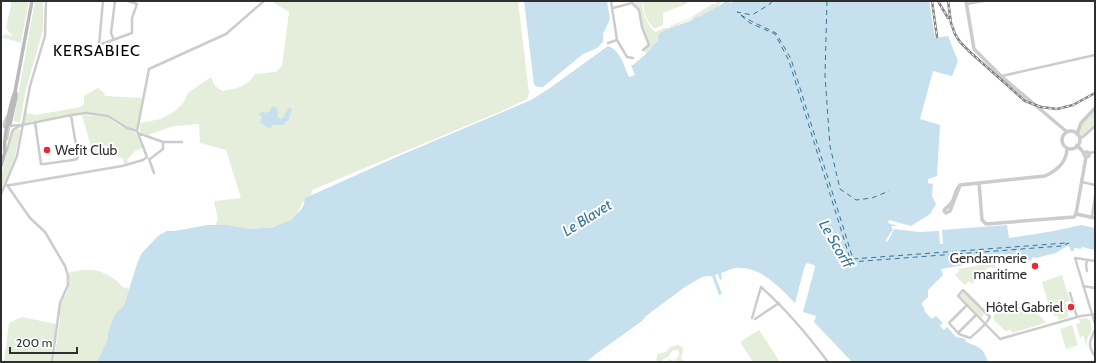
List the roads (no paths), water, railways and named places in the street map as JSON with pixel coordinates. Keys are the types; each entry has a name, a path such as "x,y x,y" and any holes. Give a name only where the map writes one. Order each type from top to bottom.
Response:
{"main road":[{"path":"1,166 4,153 5,126 13,97 16,92 32,1"}],"street":[{"path":"1,194 17,156 30,86 44,36 46,1"},
{"path":"102,56 99,45 103,1"},
{"path":"114,40 112,33 115,1"},
{"path":"99,45 132,33 132,18 137,4 128,1"},
{"path":"154,173 137,132 149,69 226,34 264,1"},
{"path":"611,1 617,40 627,57 634,58"},
{"path":"983,1 966,3 974,49 1001,76 1067,132"},
{"path":"613,8 632,2 639,10 642,27 649,45 643,50"},
{"path":"608,44 617,40"},
{"path":"1001,76 1095,55"},
{"path":"1077,134 1081,123 1095,108"},
{"path":"4,153 7,150 12,132 14,129 22,125 86,113 108,116 127,128 163,142 182,142"},
{"path":"34,122 41,164 73,160 77,159 78,157 71,115"},
{"path":"5,126 22,125"},
{"path":"5,126 14,129"},
{"path":"1067,148 1072,148 1077,145 1080,138 1095,126"},
{"path":"960,185 950,211 946,213 944,211 945,209 952,204 957,188 960,185 1045,176 1064,162 1067,148 1062,141 1063,136 1067,132 1072,131 1080,138"},
{"path":"6,185 122,166 149,158 163,149 163,142"},
{"path":"1076,214 1085,155 1077,145"},
{"path":"1085,155 1088,156 1089,153 1095,152"},
{"path":"1082,182 1095,185"},
{"path":"979,183 982,220 986,224 1074,217 1076,214 1093,217 1095,196"},
{"path":"6,185 30,218 45,232 65,266 68,276 68,285 60,303 52,362"},
{"path":"1095,261 1075,258 1091,315 1095,324"},
{"path":"1087,260 1087,271"},
{"path":"1083,286 1095,288"},
{"path":"779,303 753,319 761,287 779,303 801,327 828,362"},
{"path":"967,305 949,322 958,333 970,338 986,324 990,317 963,290 958,296 967,305 976,315 986,324 1000,339 1077,317 1095,314"},
{"path":"1070,293 1077,317"},
{"path":"958,333 976,315"},
{"path":"1095,330 1089,342 1095,356"}],"water":[{"path":"524,1 607,1 610,19 603,34 603,42 597,48 583,54 543,87 534,85"},
{"path":"727,1 731,3 734,1 929,1 935,38 948,36 958,61 952,76 933,71 920,119 940,125 937,176 928,179 928,183 933,183 932,196 936,204 930,214 911,226 889,220 888,223 898,226 891,226 893,229 886,242 894,229 919,232 939,231 940,244 943,244 942,230 1007,225 1009,238 1081,225 1095,228 1095,250 1082,247 1081,249 1074,248 1074,251 1071,251 1069,246 1067,246 1056,253 1036,258 1033,257 1031,260 1012,265 995,262 994,260 941,269 943,275 928,290 928,297 922,303 925,309 924,311 932,319 936,316 943,323 940,326 944,330 947,327 956,337 966,339 965,341 979,347 984,352 988,362 852,362 814,322 816,316 803,312 815,267 814,265 807,263 805,265 795,303 776,284 761,274 744,268 733,268 721,273 722,279 720,280 718,274 715,275 722,294 719,295 712,276 698,281 594,362 97,362 108,339 108,333 115,314 124,306 138,261 142,253 158,236 167,231 208,225 224,225 251,229 273,227 291,220 303,207 305,198 401,155 531,100 608,46 619,55 629,77 635,75 631,65 646,54 658,40 660,33 701,16"},
{"path":"272,106 277,108 278,118 282,119 289,108 292,109 289,119 283,125 272,125 269,129 260,123 262,118 261,115 258,115 262,111 265,113 270,111"}],"railway":[{"path":"932,1 937,37"},
{"path":"938,1 948,18"},
{"path":"948,1 951,23 960,42 1025,101 1041,107 1057,109 1073,105 1095,93"}],"place":[{"name":"Wefit Club","path":"47,150"},
{"name":"Gendarmerie maritime","path":"1035,266"},
{"name":"Hôtel Gabriel","path":"1071,307"}],"district":[{"name":"KERSABIEC","path":"97,50"}],"water label":[{"name":"Le Blavet","path":"587,218"},
{"name":"Le Scorff","path":"836,244"}]}
